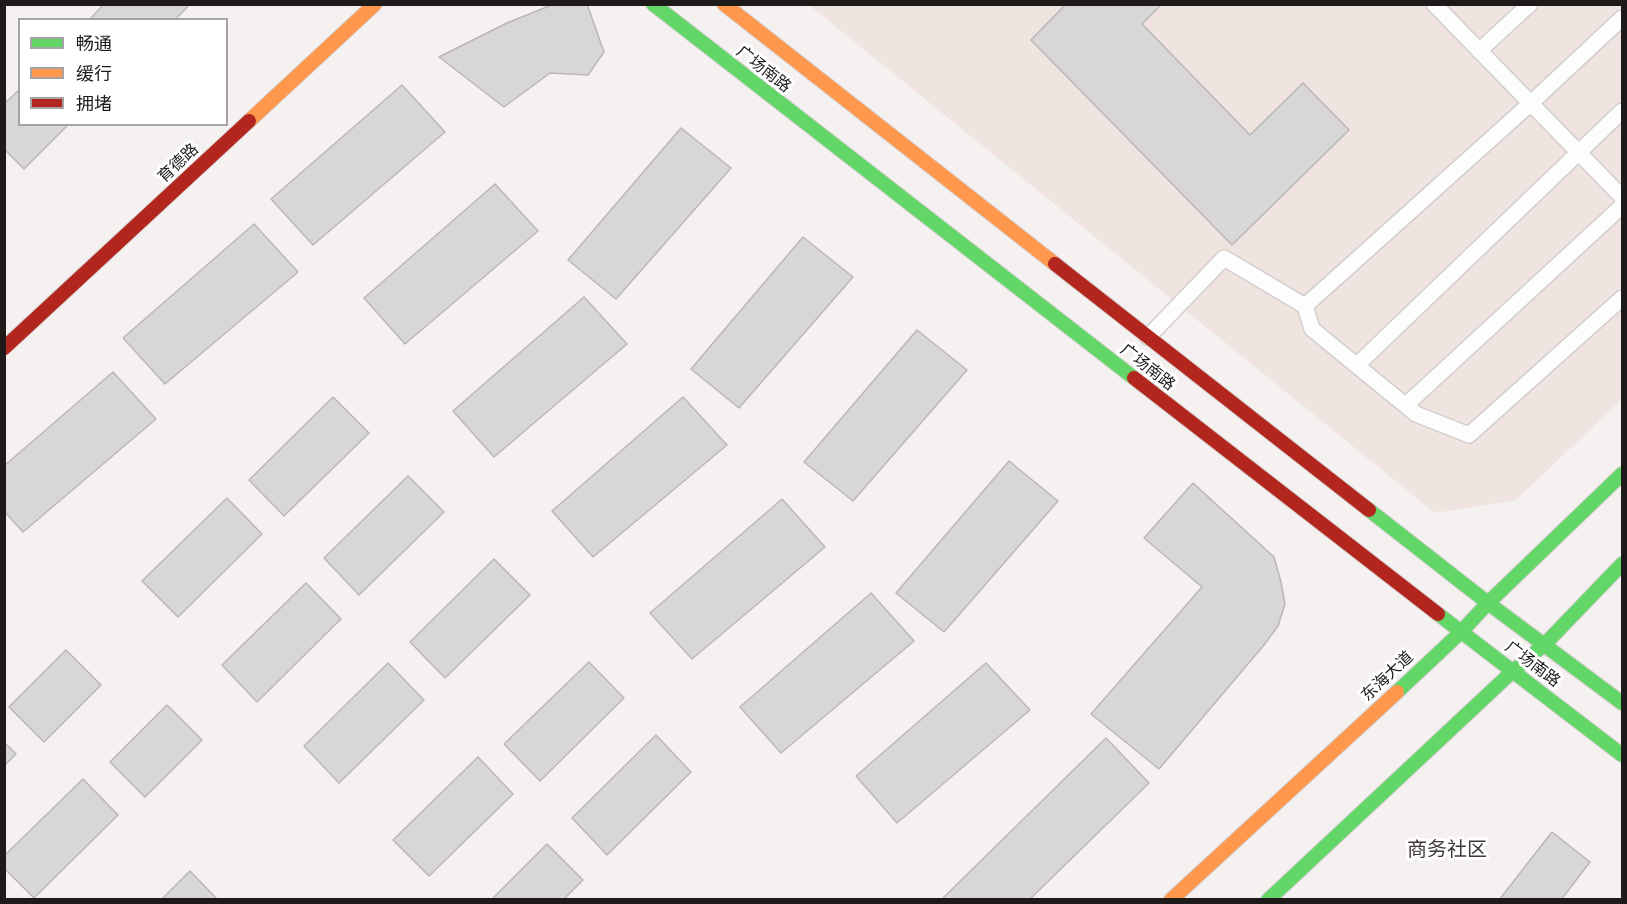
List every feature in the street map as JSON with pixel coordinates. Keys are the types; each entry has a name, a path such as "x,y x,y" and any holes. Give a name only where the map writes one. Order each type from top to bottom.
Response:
{"main road":[{"name":"育德路","path":"4,348 375,4"},
{"name":"广场南路","path":"653,4 1461,632 1623,755"},
{"name":"广场南路","path":"724,4 1488,603 1623,703"},
{"name":"东海大道","path":"1171,900 1461,632 1488,603 1623,474"},
{"path":"1268,900 1513,671 1545,644 1623,564"}],"lane":[{"path":"1434,4 1623,197"},
{"path":"1479,51 1530,4"},
{"path":"1305,306 1623,18"},
{"path":"1357,365 1623,111"},
{"path":"1406,405 1623,206"},
{"path":"1148,337 1224,258 1305,306 1312,328 1416,414 1469,435 1623,298"}],"shaded area":[{"path":"809,5 1622,5 1622,399 1516,500 1435,513"}],"building":[{"path":"104,4 190,4 177,18 91,18"},
{"path":"554,4 587,4 604,52 588,75 550,73 504,107 439,57 507,23"},
{"path":"1066,4 1162,4 1142,24 1250,135 1303,83 1349,130 1232,245 1031,40"},
{"path":"402,85 445,132 313,245 271,199"},
{"path":"18,91 18,126 67,126 24,169 4,149 4,104"},
{"path":"681,128 731,168 616,299 568,260"},
{"path":"495,184 538,231 405,344 364,298"},
{"path":"254,224 298,272 165,384 123,338"},
{"path":"803,237 853,277 739,408 691,369"},
{"path":"584,297 627,344 494,457 453,411"},
{"path":"917,330 967,370 853,501 804,462"},
{"path":"113,372 156,419 23,532 4,511 4,466"},
{"path":"333,397 369,433 284,516 249,480"},
{"path":"683,397 727,445 593,557 552,511"},
{"path":"1009,461 1058,501 944,632 896,593"},
{"path":"408,476 444,512 359,595 324,558"},
{"path":"1193,483 1274,557 1285,604 1278,626 1264,645 1159,769 1091,714 1202,587 1144,538"},
{"path":"227,498 262,534 178,617 142,581"},
{"path":"782,499 825,547 692,659 650,613"},
{"path":"494,559 530,595 445,678 410,642"},
{"path":"306,583 341,619 257,702 222,665"},
{"path":"871,593 914,641 781,753 740,707"},
{"path":"66,650 101,685 44,742 9,707"},
{"path":"589,662 624,698 540,781 504,744"},
{"path":"388,663 424,700 339,783 304,746"},
{"path":"986,663 1030,710 897,823 856,776"},
{"path":"167,705 202,740 145,797 110,762"},
{"path":"656,735 691,772 607,855 572,818"},
{"path":"1106,738 1149,783 1029,900 941,900"},
{"path":"4,742 16,754 4,766"},
{"path":"478,757 513,794 429,876 393,840"},
{"path":"83,779 118,815 34,898 4,868 4,856"},
{"path":"1552,832 1590,862 1561,900 1499,900"},
{"path":"547,844 583,880 563,900 491,900"},
{"path":"190,871 218,900 161,900"}],"traffic: fast":[{"path":"653,4 1134,378"},
{"path":"1397,692 1622,474"},
{"path":"1369,510 1622,703"},
{"path":"1268,900 1513,671 1545,644 1622,564"},
{"path":"1438,614 1622,755"}],"traffic: slow":[{"path":"249,121 375,4"},
{"path":"724,4 1055,264"},
{"path":"1171,900 1397,692"}],"traffic: jam":[{"path":"4,348 249,121"},
{"path":"1055,264 1369,510"},
{"path":"1134,378 1438,614"}],"district":[{"name":"商务社区","path":"1447,851"}]}
